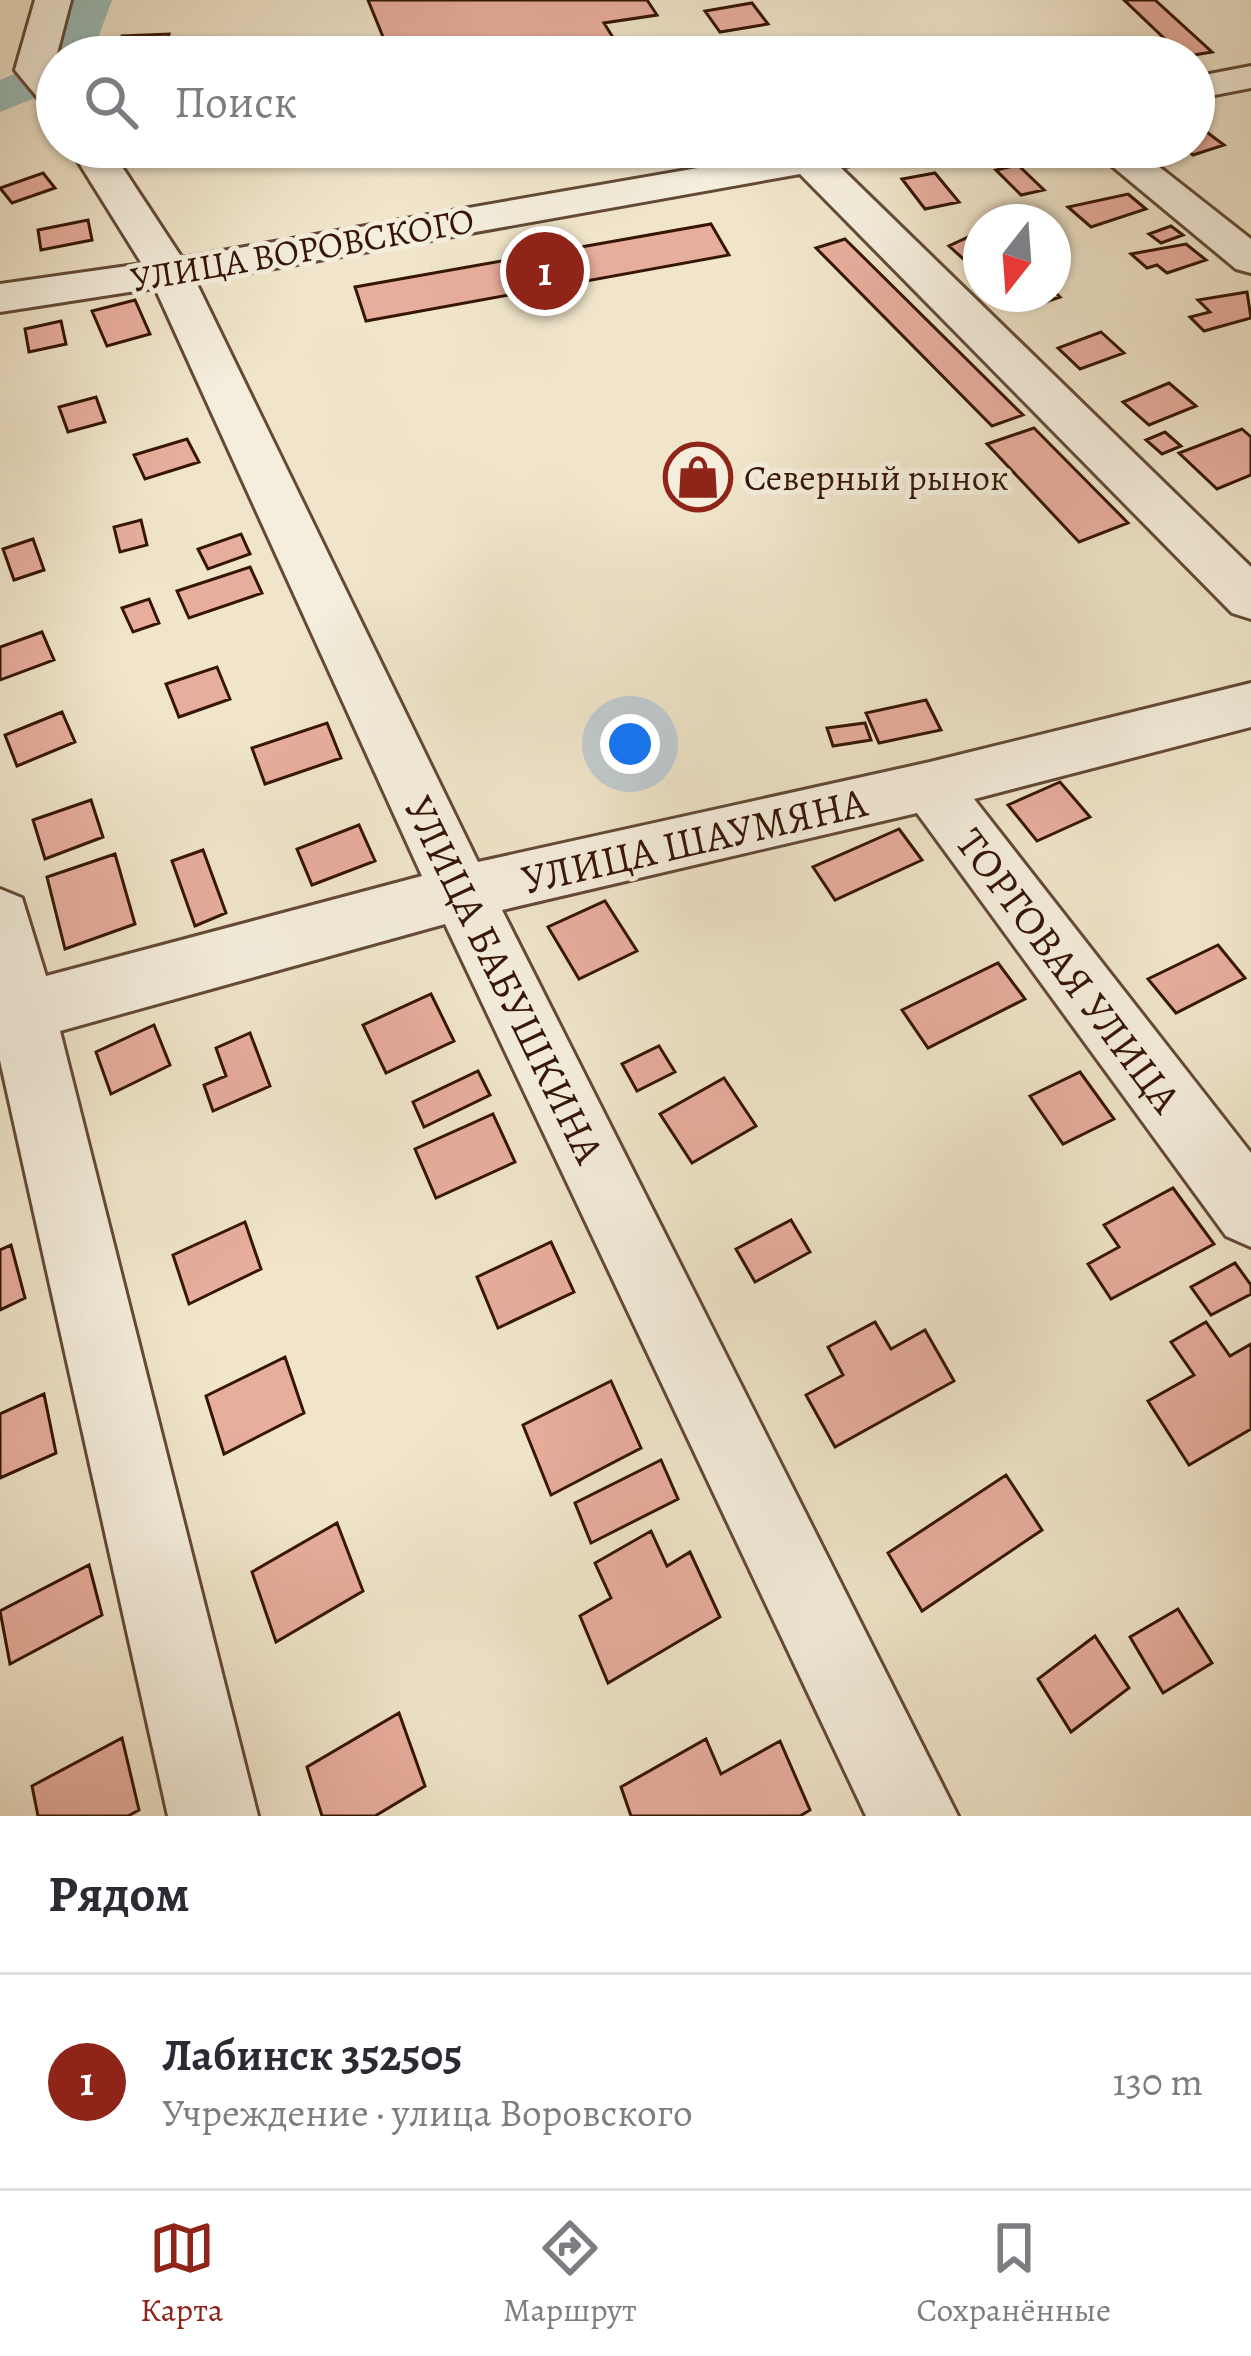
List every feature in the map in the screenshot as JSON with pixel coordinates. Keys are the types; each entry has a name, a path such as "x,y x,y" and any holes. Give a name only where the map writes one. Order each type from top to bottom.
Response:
{"street":[{"path":"51,36 53,0"},
{"path":"1215,84 1251,77"},
{"name":"УЛИЦА БАБУШКИНА","path":"102,168 170,273 461,893 914,1816"},
{"name":"УЛИЦА ВОРОВСКОГО","path":"0,298 776,168"},
{"path":"817,168 1251,598"},
{"path":"1135,168 1251,260"},
{"name":"УЛИЦА ШАУМЯНА","path":"12,1014 461,893 930,786 1251,705"},
{"name":"ТОРГОВАЯ УЛИЦА","path":"930,786 1251,1211"},
{"path":"0,917 12,1014 213,1816"}],"building":[{"path":"368,0 647,0 657,15 604,23 612,36 383,36"},
{"path":"1124,0 1155,0 1194,36 1162,36"},
{"path":"752,3 768,24 720,32 705,11"},
{"path":"1021,168 1044,190 1021,195 996,170"},
{"path":"43,173 55,188 12,203 0,188"},
{"path":"935,173 959,202 925,209 902,179"},
{"path":"1128,194 1146,209 1091,227 1071,206"},
{"path":"88,220 92,240 41,250 38,230"},
{"path":"711,224 729,255 366,321 355,287"},
{"path":"1171,226 1183,235 1161,243 1149,234"},
{"path":"845,239 1023,415 992,426 816,248"},
{"path":"963,239 963,259 949,246"},
{"path":"1186,244 1206,260 1167,273 1157,265 1147,268 1131,254"},
{"path":"1247,292 1251,318 1204,331 1190,317 1210,312 1198,300"},
{"path":"135,300 150,334 107,346 92,311"},
{"path":"61,321 66,344 29,352 25,329"},
{"path":"1101,332 1124,353 1080,369 1058,348"},
{"path":"1169,383 1196,406 1149,425 1123,402"},
{"path":"96,397 105,422 68,432 59,407"},
{"path":"1034,428 1128,523 1079,542 987,444"},
{"path":"1242,429 1251,437 1251,475 1217,489 1179,453"},
{"path":"1165,432 1181,446 1162,454 1146,440"},
{"path":"187,439 199,462 145,479 134,455"},
{"path":"141,520 147,545 120,552 114,527"},
{"path":"241,534 250,554 208,569 198,549"},
{"path":"33,539 44,570 14,580 3,549"},
{"path":"250,567 262,593 189,618 177,591"},
{"path":"149,599 159,623 133,632 122,608"},
{"path":"42,632 54,660 0,680 0,647"},
{"path":"217,667 230,699 179,717 166,684"},
{"path":"926,700 941,730 879,743 866,713"},
{"path":"62,712 75,742 17,766 5,735"},
{"path":"327,723 341,758 265,784 252,748"},
{"path":"865,723 871,740 833,746 827,728"},
{"path":"1060,782 1090,817 1037,841 1008,805"},
{"path":"91,800 103,837 45,859 33,820"},
{"path":"359,825 375,861 312,885 297,849"},
{"path":"899,829 922,860 835,900 813,867"},
{"path":"203,850 226,913 195,926 172,861"},
{"path":"115,854 135,924 65,949 47,877"},
{"path":"605,901 637,951 579,979 548,927"},
{"path":"1218,945 1245,978 1176,1013 1148,979"},
{"path":"998,963 1025,999 928,1048 902,1010"},
{"path":"431,994 454,1041 386,1073 363,1025"},
{"path":"154,1025 170,1065 111,1094 96,1052"},
{"path":"250,1033 270,1086 213,1111 204,1085 226,1076 216,1048"},
{"path":"659,1046 675,1072 637,1091 622,1064"},
{"path":"478,1071 490,1095 424,1127 413,1102"},
{"path":"1080,1072 1114,1119 1063,1144 1030,1096"},
{"path":"724,1078 756,1126 692,1163 660,1114"},
{"path":"493,1114 515,1162 436,1198 415,1149"},
{"path":"1173,1188 1214,1244 1111,1299 1088,1264 1119,1247 1104,1225"},
{"path":"791,1220 810,1252 755,1282 736,1249"},
{"path":"245,1222 261,1269 189,1304 173,1255"},
{"path":"551,1242 574,1292 498,1328 477,1277"},
{"path":"11,1245 25,1298 0,1310 0,1250"},
{"path":"1235,1263 1251,1285 1251,1294 1211,1315 1191,1287"},
{"path":"875,1322 891,1349 925,1330 954,1381 835,1447 806,1395 843,1375 828,1347"},
{"path":"1206,1322 1230,1356 1251,1344 1251,1429 1189,1465 1148,1401 1194,1375 1171,1342"},
{"path":"285,1357 304,1413 224,1454 206,1396"},
{"path":"611,1381 641,1448 551,1495 523,1425"},
{"path":"44,1394 56,1453 0,1478 0,1414"},
{"path":"661,1460 678,1499 591,1543 575,1503"},
{"path":"1006,1475 1042,1530 922,1611 888,1553"},
{"path":"337,1523 363,1591 276,1642 252,1572"},
{"path":"651,1531 667,1566 690,1552 720,1617 608,1683 580,1616 611,1598 595,1563"},
{"path":"89,1565 102,1615 10,1664 0,1611"},
{"path":"1178,1609 1212,1663 1163,1693 1130,1637"},
{"path":"1095,1636 1129,1688 1071,1732 1038,1679"},
{"path":"399,1713 425,1786 375,1816 322,1816 307,1767"},
{"path":"122,1738 139,1810 128,1816 38,1816 32,1786"},
{"path":"706,1739 721,1774 780,1741 810,1810 800,1816 631,1816 621,1787"}],"waterway":[{"path":"76,36 90,0"},
{"path":"0,98 36,81"}],"place":[{"name":"Лабинск 352505","path":"545,271"},
{"name":"Северный рынок","path":"698,477"}]}
